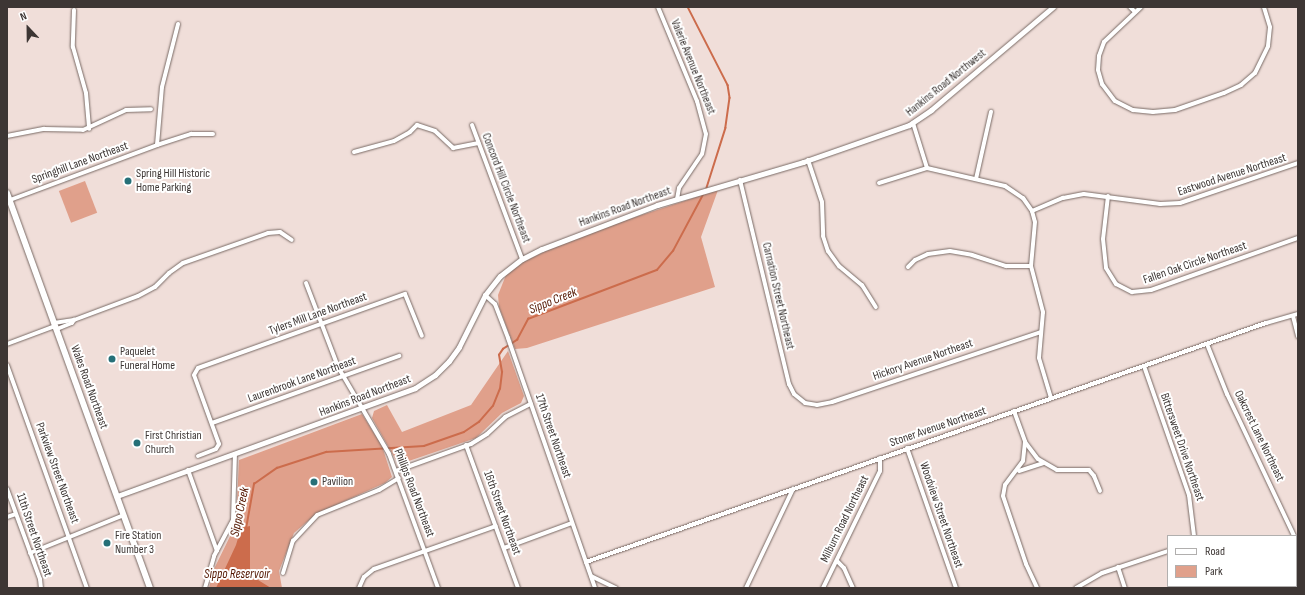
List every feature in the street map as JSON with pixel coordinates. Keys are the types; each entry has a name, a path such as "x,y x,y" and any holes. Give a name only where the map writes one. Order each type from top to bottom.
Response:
{"main road":[{"name":"Wales Road Northeast","path":"7,192 150,588"}],"street":[{"name":"Valerie Avenue Northeast","path":"658,7 697,101 706,134 702,154 679,188 677,199"},
{"name":"Hankins Road Northwest","path":"792,166 913,123 1053,7"},
{"path":"1130,7 1135,12"},
{"path":"1141,7 1104,42 1098,63 1099,77 1110,96 1121,105 1133,110 1160,112 1175,110 1224,93 1240,85 1255,73 1268,46 1270,27 1264,7"},
{"path":"74,10 73,47 86,93 89,129"},
{"path":"157,145 162,87 178,24"},
{"path":"7,136 44,129 89,129 126,110 151,109"},
{"path":"976,179 991,112"},
{"path":"913,123 927,168"},
{"path":"354,152 394,141 410,132 417,125 435,131 453,148 479,143"},
{"name":"Concord Hill Circle Northeast","path":"472,125 522,259"},
{"name":"Springhill Lane Northeast","path":"10,200 157,145 191,134 213,134"},
{"path":"808,160 822,202 823,236 828,250 839,266 868,290 876,306"},
{"name":"Eastwood Avenue Northeast","path":"1032,211 1077,195 1108,196 1160,204 1180,203 1298,164"},
{"name":"Hankins Road Northeast","path":"117,496 364,408 415,388 440,370 459,346 485,295 500,276 522,259 577,235 677,199 792,166"},
{"path":"879,183 927,168 1012,188 1023,198 1032,211 1035,226 1031,266 1042,304 1039,358 1051,398"},
{"name":"Carnation Street Northeast","path":"740,180 789,384 799,399 812,405"},
{"name":"Fallen Oak Circle Northeast","path":"1108,196 1103,239 1106,268 1116,284 1132,292 1151,290 1298,238"},
{"path":"7,344 146,293 175,268 192,260 270,232 280,232 292,240"},
{"path":"908,267 915,260 928,254 950,251 972,254 1006,266 1031,266"},
{"name":"Phillips Road Northeast","path":"306,283 321,324 343,376 364,408 385,445 396,470 438,588"},
{"name":"Tylers Mill Lane Northeast","path":"212,423 195,371 406,294 422,336"},
{"name":"17th Street Northeast","path":"485,295 495,304 508,338 595,588"},
{"name":"Stoner Avenue Northeast","path":"586,562 907,448 1298,314"},
{"path":"1293,316 1298,336"},
{"path":"55,326 72,323 74,320"},
{"name":"Hickory Avenue Northeast","path":"812,405 832,402 1041,332"},
{"name":"Oakcrest Lane Northeast","path":"1207,344 1222,382 1294,535"},
{"name":"Laurenbrook Lane Northeast","path":"212,423 399,356"},
{"name":"Parkview Street Northeast","path":"7,365 87,588"},
{"name":"Bittersweet Drive Northeast","path":"1144,366 1190,495 1194,535"},
{"path":"396,470 466,445 481,438 505,417 530,404"},
{"path":"1014,411 1025,442 1043,463 1057,470 1089,470 1094,476 1100,491"},
{"path":"198,456 218,446 212,423"},
{"path":"1025,442 1024,461 1018,472 1005,485 1003,498 1026,564 1037,588"},
{"name":"16th Street Northeast","path":"466,445 518,588"},
{"name":"Woodview Street Northeast","path":"907,448 956,588"},
{"path":"205,588 217,551 233,520 235,454"},
{"name":"Milburn Road Northeast","path":"823,588 880,471 880,458"},
{"path":"1018,472 1043,463"},
{"path":"188,470 217,551"},
{"path":"282,573 293,541 317,515 379,490 398,478"},
{"name":"11th Street Northeast","path":"7,489 30,552 41,588"},
{"path":"746,588 793,489"},
{"path":"7,517 16,514"},
{"path":"30,552 124,515"},
{"path":"504,548 572,523"},
{"path":"359,588 364,577 374,569 496,526"},
{"path":"1076,588 1094,576 1167,551"},
{"path":"837,561 844,568 853,588"},
{"path":"1118,567 1125,588"},
{"path":"591,576 616,588"}],"green space":[{"path":"85,181 97,213 71,223 59,191"},
{"path":"718,190 701,237 715,287 527,348 515,349 499,307 498,295 506,275 519,264 560,244 617,223"},
{"path":"508,351 524,396 521,403 502,413 476,438 403,463 397,462 372,418 374,411 387,405 402,432 471,405"},
{"path":"362,414 382,446 392,477 385,483 316,514 294,533 279,571 282,588 209,588 214,569 236,524 239,460"}],"water":[{"name":"Sippo Reservoir","path":"250,526 250,571 253,577 271,588 216,588 236,545 241,528"}],"waterway":[{"name":"Sippo Creek","path":"688,7 728,85 730,98 726,128 707,188"},
{"name":"Sippo Creek","path":"246,529 254,484 277,468 326,452 424,446 464,432 479,422 493,406 500,389 502,372 499,355 503,349 517,340 528,319 657,270 673,251 704,193"}],"place":[{"name":"Spring Hill Historic Home Parking","path":"128,181"},
{"name":"Paquelet Funeral Home","path":"112,359"},
{"name":"First Christian Church","path":"137,443"},
{"name":"Pavilion","path":"314,482"},
{"name":"Fire Station Number 3","path":"107,543"}]}
